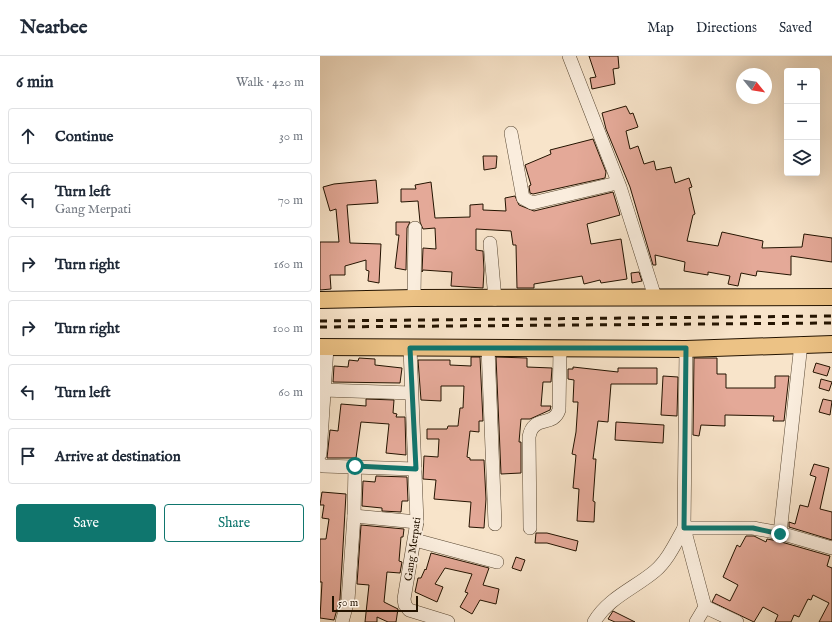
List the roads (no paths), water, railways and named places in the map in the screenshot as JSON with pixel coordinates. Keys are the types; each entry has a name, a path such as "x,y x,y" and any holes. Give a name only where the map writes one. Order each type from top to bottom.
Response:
{"main road":[{"path":"320,300 414,298 832,297"},
{"path":"323,347 686,348 832,344"}],"street":[{"path":"569,56 617,183 655,297"},
{"path":"511,133 523,198 532,203 617,183"},
{"path":"414,298 415,228"},
{"path":"490,243 495,299"},
{"path":"780,534 801,344"},
{"path":"323,347 324,390 320,461 355,466 416,469"},
{"name":"Gang Merpati","path":"410,348 417,522 404,599 405,605 409,610 448,622"},
{"path":"488,348 495,524"},
{"path":"530,528 529,437 530,431 536,423 554,419 558,415 560,348"},
{"path":"686,348 684,528 705,607 696,622"},
{"path":"324,390 411,393"},
{"path":"342,622 348,600 354,516 355,466"},
{"path":"354,516 417,522"},
{"path":"684,528 753,528 832,548"},
{"path":"594,622 605,607 654,572 662,564 684,528"},
{"path":"415,540 497,562"},
{"path":"705,607 737,622"}],"railway":[{"path":"320,321 832,316"},
{"path":"320,327 832,323"}]}
